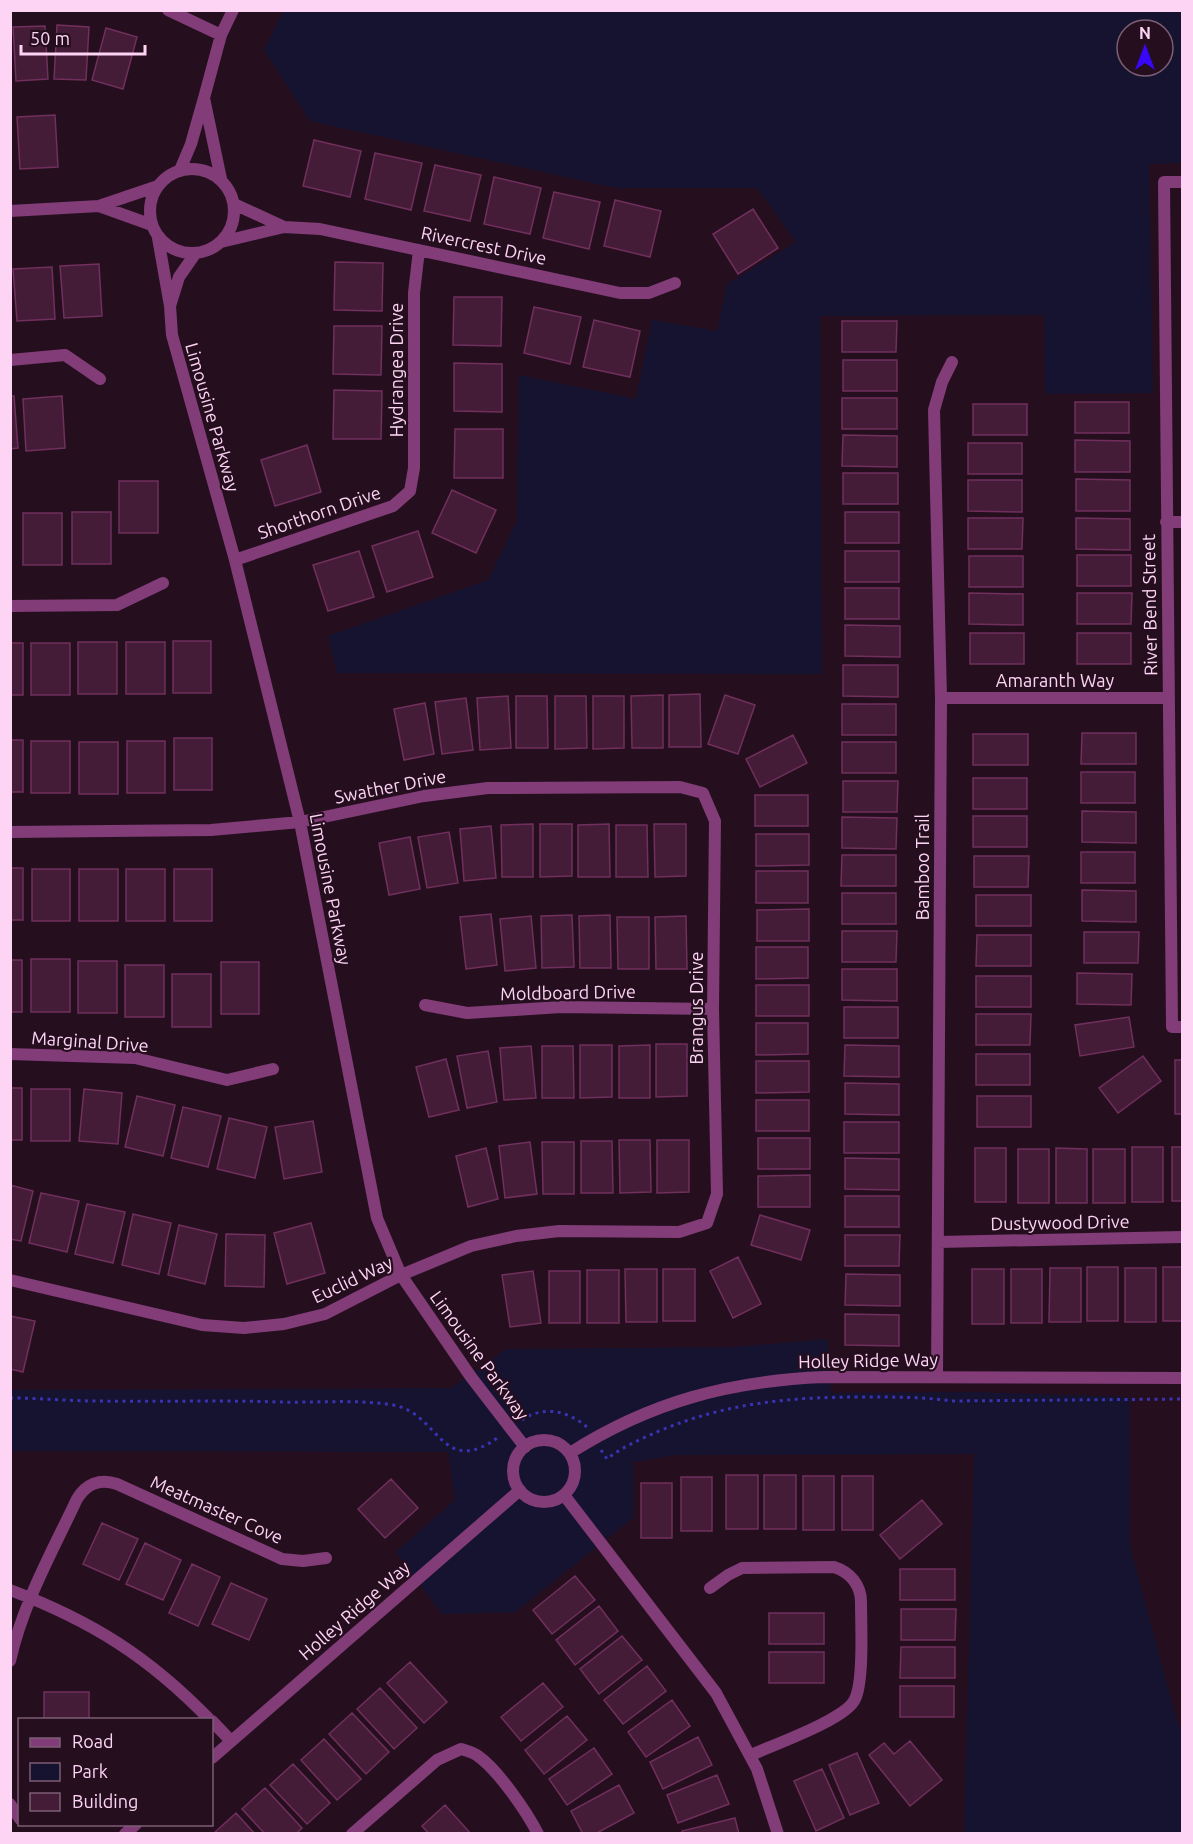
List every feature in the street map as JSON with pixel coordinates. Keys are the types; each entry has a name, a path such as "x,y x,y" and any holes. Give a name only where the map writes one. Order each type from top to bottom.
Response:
{"street":[{"path":"168,10 220,34"},
{"path":"180,170 191,144 220,34 233,10"},
{"path":"204,98 220,179"},
{"path":"195,168 208,171 220,179 229,190 234,204 232,224 221,242 209,250 195,254 169,247 158,238 149,212 151,198 168,176 180,170 195,168"},
{"name":"River Bend Street","path":"1177,1027 1168,698 1164,182 1182,182"},
{"path":"10,211 99,206 158,186"},
{"name":"Rivercrest Drive","path":"234,204 284,227"},
{"path":"99,206 152,225"},
{"name":"Rivercrest Drive","path":"221,242 284,227 320,229 620,293 649,293 675,283"},
{"name":"Limousine Parkway","path":"158,238 170,306 172,335 235,560 300,822 378,1218 401,1275 471,1377 525,1447"},
{"name":"Hydrangea Drive","path":"410,491 414,468 414,293 419,250"},
{"name":"Limousine Parkway","path":"170,306 179,277 195,254"},
{"path":"10,360 65,355 100,379"},
{"name":"Bamboo Trail","path":"937,1376 941,698 934,410 942,382 952,362"},
{"name":"Shorthorn Drive","path":"235,560 393,506 410,491"},
{"path":"1166,522 1182,522"},
{"path":"10,606 117,605 163,584"},
{"name":"Amaranth Way","path":"941,698 1168,698"},
{"name":"Swather Drive","path":"10,832 211,830 300,822 424,796 488,788 680,787 703,794"},
{"name":"Brangus Drive","path":"703,794 715,821 713,1009 717,1194 707,1223"},
{"name":"Moldboard Drive","path":"425,1005 467,1013 561,1007 713,1009"},
{"name":"Marginal Drive","path":"10,1054 135,1058 227,1080 273,1069"},
{"name":"Euclid Way","path":"10,1281 202,1325 244,1328 284,1324 325,1314 401,1275 471,1246 516,1236 559,1231 679,1232 707,1223"},
{"name":"Dustywood Drive","path":"938,1242 1182,1237"},
{"name":"Holley Ridge Way","path":"570,1453 626,1421 665,1405 706,1392 745,1384 824,1377 1182,1378"},
{"path":"534,1442 554,1442 570,1453 575,1475 573,1483 564,1495 549,1502 541,1502 526,1496 520,1490 513,1473 515,1463 525,1447 534,1442"},
{"name":"Meatmaster Cove","path":"31,1597 77,1499 94,1482 106,1481 117,1484 282,1559 303,1561 326,1558"},
{"name":"Holley Ridge Way","path":"213,1757 520,1490"},
{"path":"564,1495 725,1706 764,1784 778,1833"},
{"path":"710,1588 735,1570 748,1567 834,1567 841,1569 852,1578 861,1596 859,1685 851,1706 835,1717 751,1755"},
{"path":"10,1590 79,1618 135,1653 209,1718"},
{"path":"10,1661 19,1626 31,1597"},
{"path":"213,1722 231,1741"},
{"path":"352,1833 437,1760 461,1749 475,1754 491,1769 538,1833"}],"path":[{"path":"10,1398 94,1401 217,1400 395,1406 413,1414 449,1446 460,1451 473,1452 484,1448 532,1413 547,1410 566,1414 589,1428 606,1459 642,1438 686,1420 726,1409 807,1398 927,1398 952,1401 1182,1399"}],"green space":[{"path":"284,10 1182,11 1182,163 1149,164 1153,393 1045,394 1044,315 820,316 822,674 337,673 328,636 488,580 517,521 519,375 636,399 652,320 717,331 727,284 796,242 757,188 616,188 310,121 264,50"},
{"path":"828,1339 831,1393 975,1392 1130,1397 1130,1547 1177,1721 1182,1732 1182,1833 964,1833 974,1454 677,1455 633,1462 633,1518 515,1612 442,1614 396,1552 455,1500 448,1452 11,1451 10,1390 451,1388 507,1349 735,1347"}],"building":[{"path":"57,25 89,27 86,80 54,79"},
{"path":"45,26 48,79 16,81 13,27"},
{"path":"106,28 137,37 123,89 92,80"},
{"path":"55,115 58,167 20,169 17,117"},
{"path":"314,140 361,151 350,197 303,186"},
{"path":"375,153 422,163 411,210 365,199"},
{"path":"435,165 481,175 470,221 424,211"},
{"path":"494,177 541,188 530,234 484,224"},
{"path":"554,192 600,202 589,249 543,238"},
{"path":"615,200 661,211 650,257 604,246"},
{"path":"753,209 778,248 738,274 713,234"},
{"path":"335,262 383,263 382,311 334,310"},
{"path":"99,264 102,316 64,318 60,266"},
{"path":"52,267 55,319 17,321 13,269"},
{"path":"454,297 502,297 501,346 453,345"},
{"path":"534,307 581,317 570,364 524,353"},
{"path":"594,320 640,331 630,377 583,367"},
{"path":"842,321 897,321 896,352 842,352"},
{"path":"334,326 382,326 381,375 333,374"},
{"path":"843,360 897,360 897,391 843,391"},
{"path":"454,363 502,364 502,412 454,411"},
{"path":"334,390 382,391 381,439 333,439"},
{"path":"10,396 14,396 18,448 10,449"},
{"path":"62,396 65,448 26,451 23,399"},
{"path":"842,398 897,398 897,429 842,429"},
{"path":"1075,402 1129,402 1129,433 1075,433"},
{"path":"973,404 1027,404 1027,435 973,435"},
{"path":"455,429 503,429 503,478 454,478"},
{"path":"843,435 897,436 897,467 842,466"},
{"path":"1075,440 1130,441 1130,472 1075,472"},
{"path":"968,443 1022,443 1022,474 968,474"},
{"path":"307,445 321,492 275,506 261,460"},
{"path":"843,473 898,473 898,504 843,504"},
{"path":"1076,479 1130,480 1130,511 1076,511"},
{"path":"968,480 1022,480 1022,512 968,511"},
{"path":"119,481 158,481 158,533 119,533"},
{"path":"452,490 496,510 476,553 432,533"},
{"path":"72,512 111,512 111,564 72,564"},
{"path":"845,512 899,512 899,543 845,543"},
{"path":"23,513 62,513 62,565 23,565"},
{"path":"968,518 1023,518 1022,549 968,549"},
{"path":"1076,518 1130,519 1130,550 1076,549"},
{"path":"418,531 433,577 387,592 372,546"},
{"path":"359,551 374,597 328,611 313,565"},
{"path":"845,551 899,551 899,582 845,582"},
{"path":"1077,555 1131,555 1131,586 1077,586"},
{"path":"969,556 1023,556 1023,587 969,587"},
{"path":"845,588 899,588 899,619 845,619"},
{"path":"969,593 1023,594 1023,625 969,624"},
{"path":"1077,593 1132,593 1131,624 1077,624"},
{"path":"845,625 900,626 900,657 845,656"},
{"path":"970,633 1024,633 1024,664 970,664"},
{"path":"1077,633 1131,633 1131,664 1077,664"},
{"path":"173,641 211,641 211,693 173,693"},
{"path":"78,642 117,642 117,694 78,694"},
{"path":"126,642 165,642 165,694 126,694"},
{"path":"10,643 23,643 23,695 10,695"},
{"path":"31,643 70,643 70,695 31,695"},
{"path":"843,665 898,665 898,697 843,696"},
{"path":"700,694 701,747 669,747 669,695"},
{"path":"663,695 663,748 632,748 631,696"},
{"path":"725,695 755,705 738,754 708,744"},
{"path":"508,696 511,748 480,750 477,698"},
{"path":"516,696 547,696 548,748 516,748"},
{"path":"555,696 586,696 587,748 555,749"},
{"path":"593,696 624,696 624,748 593,749"},
{"path":"466,698 473,750 442,754 435,702"},
{"path":"425,703 434,754 404,760 394,709"},
{"path":"842,704 896,704 896,735 842,735"},
{"path":"1082,733 1136,733 1136,764 1081,764"},
{"path":"973,734 1028,734 1028,765 973,765"},
{"path":"793,735 807,763 760,787 746,759"},
{"path":"174,738 212,738 212,790 174,790"},
{"path":"10,740 23,740 23,792 10,792"},
{"path":"31,741 70,741 70,793 31,793"},
{"path":"127,741 165,741 165,793 127,793"},
{"path":"79,742 118,742 118,794 79,794"},
{"path":"842,742 896,742 896,773 842,773"},
{"path":"1081,772 1135,772 1135,803 1081,803"},
{"path":"973,778 1027,778 1027,809 973,809"},
{"path":"843,781 898,781 897,812 843,812"},
{"path":"755,795 808,795 808,826 755,826"},
{"path":"1082,811 1136,812 1136,843 1082,842"},
{"path":"973,816 1027,816 1027,847 973,847"},
{"path":"842,817 897,818 896,849 842,848"},
{"path":"533,824 533,877 502,877 501,825"},
{"path":"540,824 572,824 572,876 540,877"},
{"path":"609,824 610,877 578,877 578,825"},
{"path":"654,824 686,824 686,876 655,877"},
{"path":"616,825 647,825 648,877 616,877"},
{"path":"491,826 496,878 464,881 460,829"},
{"path":"449,832 458,883 427,888 418,837"},
{"path":"756,834 809,834 809,865 756,866"},
{"path":"410,837 420,889 389,895 379,843"},
{"path":"1081,852 1135,852 1135,883 1081,883"},
{"path":"842,855 896,855 896,886 841,886"},
{"path":"974,856 1029,856 1028,887 974,887"},
{"path":"10,868 23,868 23,920 10,920"},
{"path":"32,869 70,869 70,921 32,921"},
{"path":"79,869 118,869 118,921 79,921"},
{"path":"126,869 165,869 165,921 126,921"},
{"path":"174,869 212,869 212,921 174,921"},
{"path":"756,871 808,871 808,903 756,903"},
{"path":"1082,890 1136,891 1136,922 1082,921"},
{"path":"842,893 896,893 896,924 842,924"},
{"path":"976,895 1031,895 1031,926 976,926"},
{"path":"809,909 809,941 757,941 757,910"},
{"path":"491,914 497,965 466,969 460,917"},
{"path":"572,915 574,967 542,968 541,916"},
{"path":"610,915 611,968 580,968 579,916"},
{"path":"531,916 536,968 505,971 500,919"},
{"path":"686,916 687,969 656,969 655,917"},
{"path":"617,917 649,917 649,969 618,969"},
{"path":"842,931 897,931 896,962 842,962"},
{"path":"1084,932 1139,932 1138,963 1084,963"},
{"path":"977,935 1031,935 1031,966 976,966"},
{"path":"756,947 808,947 808,978 756,979"},
{"path":"31,959 70,959 70,1012 31,1012"},
{"path":"10,960 22,960 22,1012 10,1012"},
{"path":"78,961 117,961 117,1013 78,1013"},
{"path":"221,962 259,962 259,1014 221,1014"},
{"path":"125,965 164,965 164,1017 125,1017"},
{"path":"842,969 897,969 897,1001 842,1000"},
{"path":"1077,973 1132,974 1131,1005 1077,1004"},
{"path":"172,974 211,974 211,1027 172,1027"},
{"path":"976,976 1031,976 1031,1007 976,1007"},
{"path":"756,985 809,985 809,1016 756,1016"},
{"path":"844,1007 898,1007 898,1038 844,1038"},
{"path":"976,1014 1031,1014 1030,1045 976,1045"},
{"path":"1129,1017 1134,1047 1080,1056 1075,1025"},
{"path":"756,1023 808,1023 808,1054 756,1055"},
{"path":"656,1044 687,1044 687,1096 656,1097"},
{"path":"580,1045 612,1045 612,1097 580,1098"},
{"path":"650,1045 650,1098 619,1098 619,1046"},
{"path":"845,1045 899,1046 899,1077 844,1076"},
{"path":"531,1046 536,1098 504,1100 500,1048"},
{"path":"542,1046 573,1046 574,1098 542,1098"},
{"path":"488,1051 497,1102 467,1108 457,1056"},
{"path":"976,1054 1030,1054 1030,1085 976,1085"},
{"path":"1143,1056 1161,1081 1118,1113 1099,1088"},
{"path":"446,1059 459,1110 429,1117 416,1067"},
{"path":"1175,1060 1182,1060 1182,1114 1175,1114"},
{"path":"756,1061 809,1061 809,1092 756,1093"},
{"path":"845,1083 899,1084 899,1115 845,1114"},
{"path":"10,1088 22,1088 22,1140 10,1140"},
{"path":"31,1089 70,1089 70,1141 31,1141"},
{"path":"84,1089 122,1093 118,1144 79,1141"},
{"path":"137,1096 175,1105 163,1156 125,1147"},
{"path":"977,1096 1031,1096 1031,1127 977,1127"},
{"path":"756,1100 809,1100 809,1131 756,1131"},
{"path":"183,1107 221,1116 208,1167 171,1158"},
{"path":"229,1118 267,1127 255,1178 217,1169"},
{"path":"313,1121 322,1172 284,1179 275,1127"},
{"path":"844,1122 899,1122 899,1153 844,1153"},
{"path":"758,1138 810,1138 810,1169 758,1169"},
{"path":"619,1140 650,1140 651,1192 620,1193"},
{"path":"657,1140 689,1140 689,1192 657,1193"},
{"path":"581,1141 612,1141 613,1193 581,1193"},
{"path":"530,1142 537,1194 505,1198 499,1146"},
{"path":"542,1142 574,1142 574,1194 543,1194"},
{"path":"1132,1147 1163,1147 1163,1202 1132,1202"},
{"path":"1172,1147 1182,1147 1182,1201 1172,1201"},
{"path":"486,1148 498,1199 468,1207 456,1156"},
{"path":"975,1148 1006,1148 1006,1202 975,1202"},
{"path":"1056,1148 1087,1149 1087,1203 1056,1203"},
{"path":"1018,1149 1049,1149 1049,1203 1018,1203"},
{"path":"1093,1149 1125,1149 1125,1203 1093,1203"},
{"path":"845,1158 899,1159 899,1190 845,1189"},
{"path":"810,1175 810,1207 758,1207 758,1176"},
{"path":"10,1185 33,1191 21,1241 10,1239"},
{"path":"41,1193 79,1201 67,1252 29,1243"},
{"path":"845,1196 899,1196 899,1227 845,1227"},
{"path":"87,1204 125,1212 113,1263 75,1254"},
{"path":"133,1214 171,1223 159,1274 122,1265"},
{"path":"760,1215 810,1230 801,1260 751,1245"},
{"path":"311,1223 325,1273 287,1284 274,1233"},
{"path":"179,1225 217,1234 205,1284 168,1275"},
{"path":"226,1234 265,1235 264,1287 225,1286"},
{"path":"845,1235 900,1235 899,1266 845,1266"},
{"path":"738,1257 761,1304 733,1318 710,1271"},
{"path":"1087,1267 1118,1267 1118,1321 1087,1321"},
{"path":"1163,1267 1182,1267 1182,1321 1163,1321"},
{"path":"1050,1268 1081,1268 1081,1322 1049,1322"},
{"path":"1125,1268 1156,1268 1156,1322 1125,1322"},
{"path":"625,1269 657,1269 657,1322 626,1322"},
{"path":"663,1269 695,1269 695,1321 663,1321"},
{"path":"972,1269 1004,1269 1004,1324 972,1324"},
{"path":"1011,1269 1042,1269 1042,1323 1011,1323"},
{"path":"587,1270 619,1270 619,1323 587,1323"},
{"path":"533,1271 541,1323 510,1327 502,1275"},
{"path":"549,1271 580,1271 580,1323 549,1323"},
{"path":"846,1274 900,1275 900,1306 845,1305"},
{"path":"845,1314 899,1315 899,1346 845,1345"},
{"path":"10,1316 35,1321 23,1372 10,1369"},
{"path":"726,1475 758,1475 758,1529 726,1529"},
{"path":"764,1475 796,1475 796,1529 764,1529"},
{"path":"803,1476 834,1476 834,1530 803,1530"},
{"path":"842,1476 873,1476 873,1530 842,1530"},
{"path":"681,1477 712,1477 712,1531 681,1531"},
{"path":"391,1479 418,1508 385,1538 358,1509"},
{"path":"641,1483 672,1483 672,1538 641,1538"},
{"path":"922,1500 942,1524 900,1559 880,1535"},
{"path":"102,1523 138,1539 119,1580 83,1564"},
{"path":"145,1543 181,1560 163,1600 126,1584"},
{"path":"192,1564 220,1577 198,1626 169,1613"},
{"path":"900,1569 955,1569 955,1600 900,1600"},
{"path":"575,1576 595,1600 552,1634 533,1610"},
{"path":"231,1583 267,1599 249,1640 212,1624"},
{"path":"599,1606 618,1631 575,1665 556,1640"},
{"path":"901,1609 956,1609 955,1640 901,1640"},
{"path":"769,1613 824,1613 824,1644 769,1644"},
{"path":"622,1636 642,1660 599,1694 580,1669"},
{"path":"901,1647 955,1647 955,1678 900,1678"},
{"path":"769,1652 824,1652 824,1683 769,1683"},
{"path":"410,1662 447,1702 424,1723 387,1683"},
{"path":"647,1666 666,1691 623,1724 604,1700"},
{"path":"543,1683 563,1707 521,1741 501,1717"},
{"path":"900,1686 954,1686 954,1717 900,1717"},
{"path":"380,1688 417,1728 394,1749 357,1709"},
{"path":"44,1692 89,1692 89,1718 44,1718"},
{"path":"672,1700 690,1726 646,1757 628,1732"},
{"path":"352,1713 389,1752 366,1774 329,1734"},
{"path":"567,1716 587,1740 544,1774 525,1750"},
{"path":"698,1737 712,1765 663,1789 650,1762"},
{"path":"324,1739 361,1779 337,1800 301,1760"},
{"path":"910,1741 942,1780 910,1806 869,1755 884,1743 894,1754"},
{"path":"594,1748 612,1774 567,1805 549,1779"},
{"path":"857,1753 879,1803 850,1815 829,1765"},
{"path":"293,1764 330,1803 307,1824 270,1785"},
{"path":"822,1769 844,1818 816,1831 794,1781"},
{"path":"717,1775 729,1804 678,1823 667,1795"},
{"path":"619,1785 634,1813 595,1834 583,1834 571,1811"},
{"path":"265,1788 302,1828 296,1834 265,1834 242,1809"},
{"path":"445,1805 471,1834 429,1834 422,1826"},
{"path":"236,1813 255,1834 213,1834"},
{"path":"735,1818 739,1834 682,1834 682,1831"}]}
